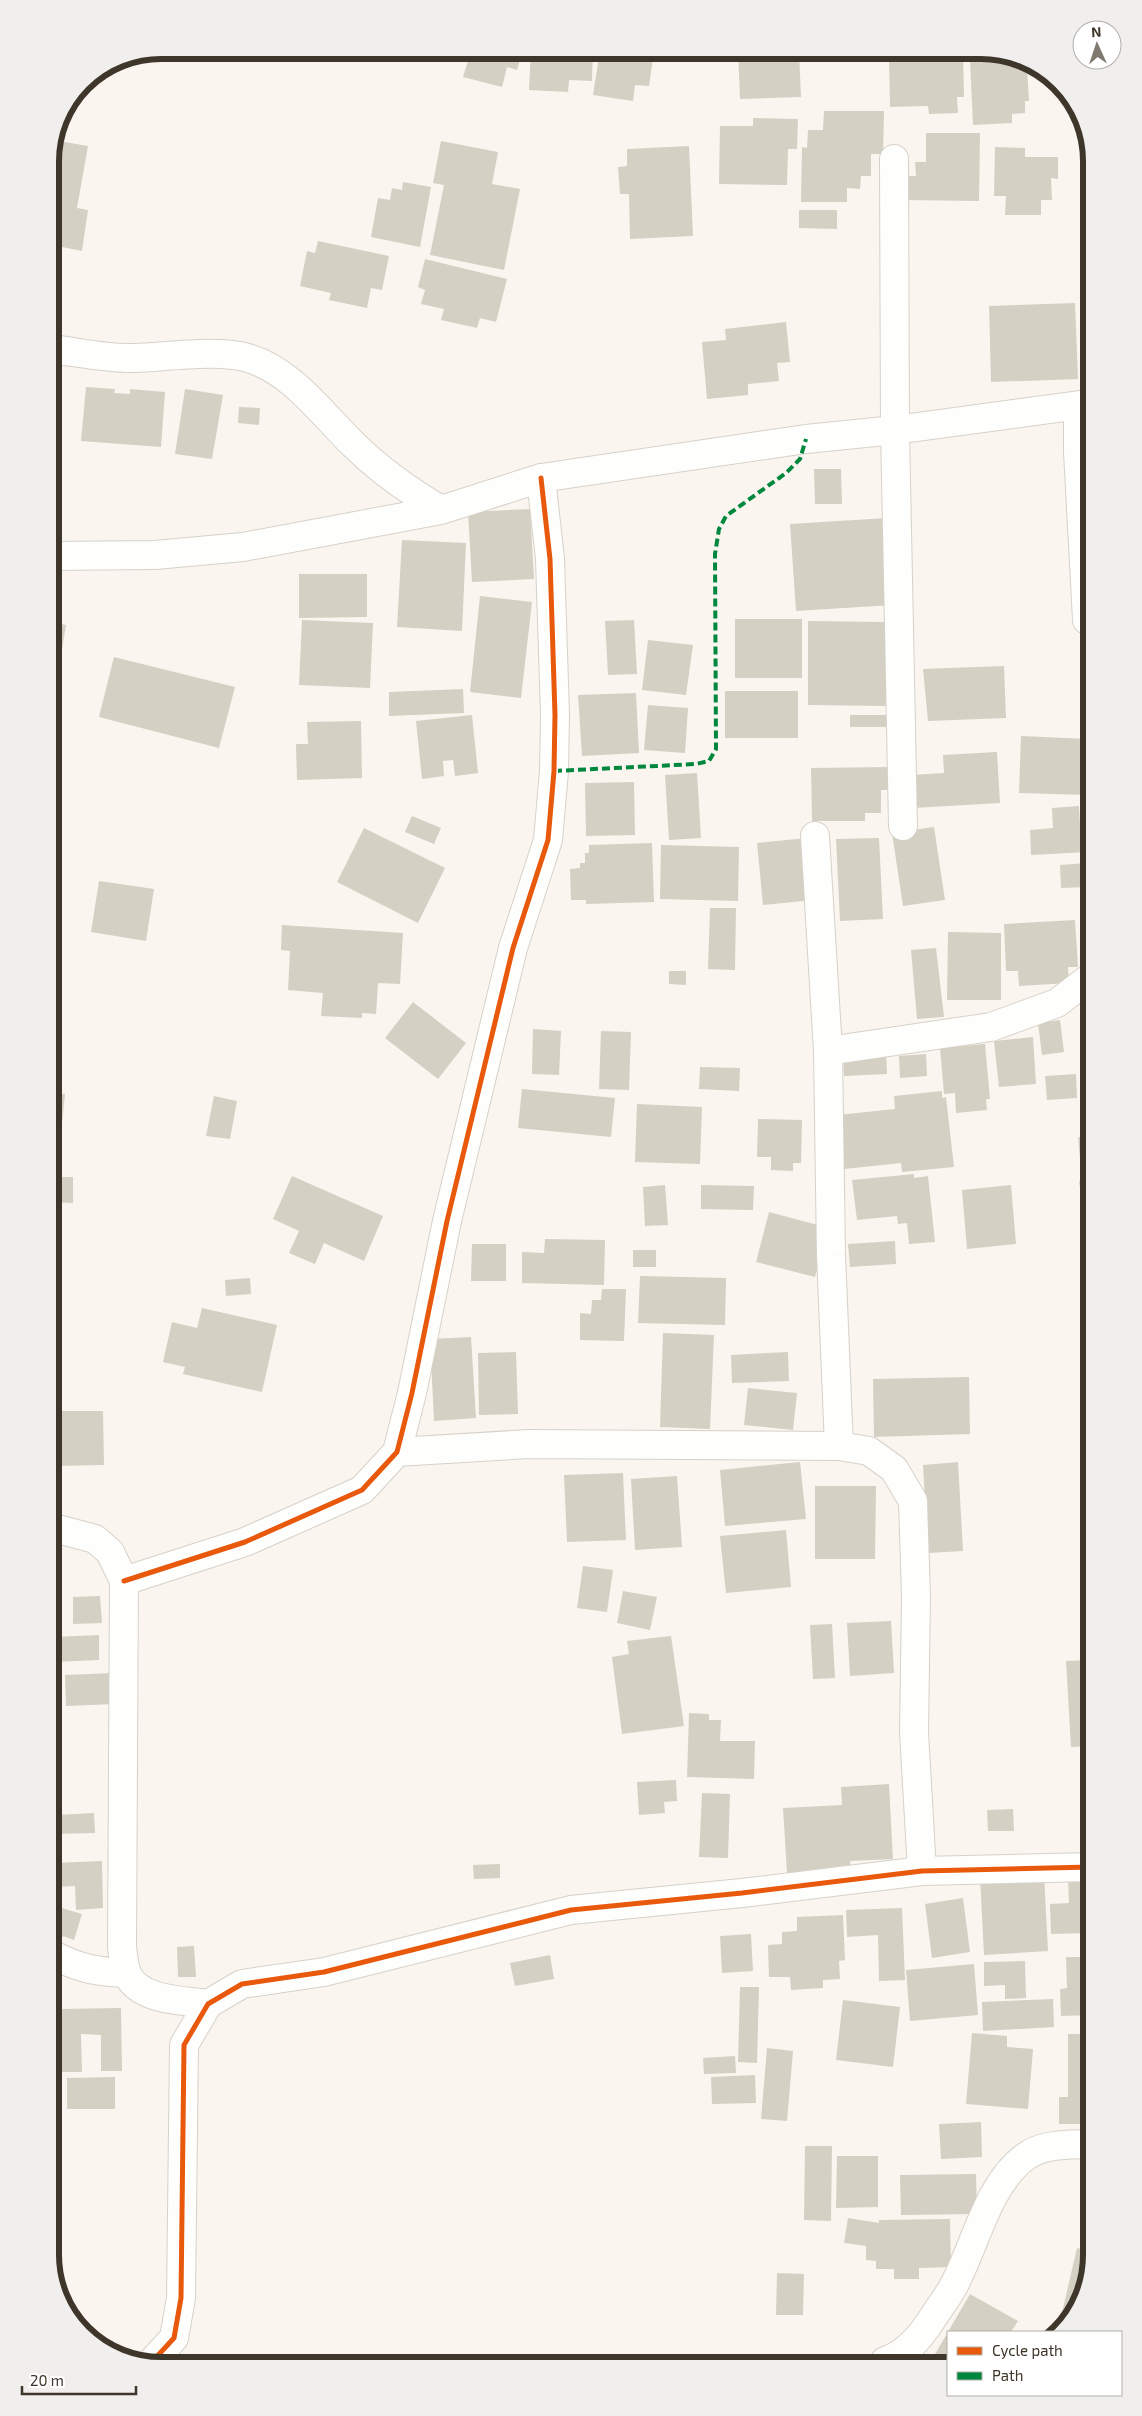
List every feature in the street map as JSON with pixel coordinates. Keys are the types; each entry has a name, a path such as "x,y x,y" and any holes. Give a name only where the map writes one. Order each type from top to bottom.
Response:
{"street":[{"path":"894,159 895,430 904,826"},
{"path":"59,350 131,358 208,354 248,358 281,374 315,405 353,445 402,487 441,510"},
{"path":"59,556 155,555 243,547 441,510 540,478 806,439 895,430 1083,405 1078,452 1083,545"},
{"path":"124,1581 245,1542 362,1490 397,1452 412,1393 447,1221 513,948 548,840 554,771 555,715 550,559 540,478"},
{"path":"815,836 828,1051 831,1255 839,1446"},
{"path":"828,1051 991,1027 1057,1003 1083,983"},
{"path":"397,1452 529,1444 839,1446 869,1451 894,1469 913,1501 916,1597 914,1732 922,1871"},
{"path":"59,1529 95,1539 110,1552 124,1581 122,1947 127,1973 138,1987 158,1996 208,2004"},
{"path":"175,2357 174,2338 181,2298 184,2045 208,2004 242,1984 324,1972 571,1910 742,1893 922,1871 1083,1867"},
{"path":"59,1958 78,1968 127,1973"},
{"path":"897,2357 924,2331 954,2287 986,2213 1007,2175 1026,2156 1053,2146 1083,2144"},
{"path":"156,2357 174,2338"}],"building":[{"path":"460,59 520,59 517,70 507,67 502,87 463,77 468,61"},
{"path":"531,59 593,59 592,81 569,80 568,92 529,90"},
{"path":"599,59 653,59 649,86 635,85 633,101 593,95"},
{"path":"738,59 799,59 801,97 740,99"},
{"path":"889,59 963,59 964,97 957,97 958,113 929,114 928,106 890,107"},
{"path":"990,59 1007,62 1027,70 1029,101 1025,101 1025,113 1012,114 1012,123 973,125 970,60"},
{"path":"824,111 884,111 883,154 871,154 871,176 861,176 860,189 847,188 847,202 801,202 802,147 807,148 808,130 823,130"},
{"path":"753,118 798,119 797,149 788,149 787,185 719,184 720,126 753,126"},
{"path":"926,133 980,133 979,201 904,200 905,176 916,176 915,162 926,162"},
{"path":"61,141 88,146 77,208 88,210 82,251 62,247 60,256 59,154"},
{"path":"441,141 498,152 492,184 520,189 504,270 430,255 444,185 433,183"},
{"path":"689,146 693,236 630,239 629,194 620,194 618,167 627,166 627,149"},
{"path":"995,147 1025,148 1025,157 1058,157 1058,179 1051,178 1052,200 1041,200 1041,215 1005,215 1006,196 994,196"},
{"path":"403,182 431,187 420,247 371,237 378,198 390,200 392,188 402,190"},
{"path":"799,210 837,210 837,229 799,228"},
{"path":"318,241 389,256 382,290 371,288 367,308 329,300 331,293 300,286 307,251 315,253"},
{"path":"425,259 507,279 496,322 480,318 477,328 441,320 444,309 421,304 425,290 418,287"},
{"path":"1075,303 1078,379 991,382 989,306"},
{"path":"786,322 790,362 777,363 779,381 748,384 748,395 707,399 702,342 726,340 725,329"},
{"path":"86,387 115,389 114,393 130,394 130,389 165,392 161,447 81,441"},
{"path":"185,389 223,395 212,459 175,454"},
{"path":"239,407 260,408 259,425 238,423"},
{"path":"814,469 841,469 842,504 815,504"},
{"path":"530,509 534,579 472,582 468,512"},
{"path":"887,518 892,605 796,611 790,524"},
{"path":"402,540 466,543 462,631 397,627"},
{"path":"299,574 367,574 367,617 299,618"},
{"path":"480,596 532,602 521,698 470,692"},
{"path":"735,619 802,619 802,678 735,678"},
{"path":"302,620 373,623 370,688 299,685"},
{"path":"634,620 637,674 608,675 605,621"},
{"path":"808,621 887,622 886,706 808,705"},
{"path":"59,624 66,625 59,668"},
{"path":"648,640 693,645 686,695 642,690"},
{"path":"114,657 235,687 219,748 99,717"},
{"path":"1004,666 1006,718 928,721 923,669"},
{"path":"463,689 464,713 389,716 389,692"},
{"path":"725,691 798,691 798,738 725,738"},
{"path":"636,693 639,753 582,756 578,695"},
{"path":"648,705 688,708 685,753 644,750"},
{"path":"472,715 478,773 455,776 453,760 443,761 444,776 422,779 416,721"},
{"path":"850,715 894,715 894,727 850,727"},
{"path":"361,721 362,778 297,780 296,744 308,744 307,722"},
{"path":"1021,736 1083,739 1083,795 1019,793"},
{"path":"997,752 1000,803 913,808 911,775 944,773 943,755"},
{"path":"890,767 890,790 881,790 881,813 865,813 865,821 812,821 811,768"},
{"path":"697,773 701,838 669,840 665,775"},
{"path":"634,782 635,835 586,836 585,783"},
{"path":"1079,806 1080,826 1083,826 1083,852 1031,855 1030,830 1053,828 1052,808"},
{"path":"412,816 441,828 434,844 405,832"},
{"path":"934,827 945,900 903,906 892,833"},
{"path":"364,828 445,868 418,923 337,882"},
{"path":"807,838 813,900 763,905 757,843"},
{"path":"879,838 883,919 840,921 836,839"},
{"path":"652,843 654,902 586,904 586,900 571,900 570,869 580,868 580,863 585,863 585,853 589,853 589,845"},
{"path":"661,845 739,847 738,901 660,899"},
{"path":"1083,863 1083,887 1061,888 1060,865"},
{"path":"99,881 154,889 146,941 91,932"},
{"path":"710,908 736,908 735,970 708,969"},
{"path":"1075,920 1078,967 1068,967 1069,983 1019,986 1018,971 1006,971 1004,924"},
{"path":"282,925 403,933 400,984 378,983 376,1014 362,1013 362,1018 321,1016 323,993 288,990 290,951 281,950"},
{"path":"948,932 1001,933 1001,1000 947,1000"},
{"path":"936,948 944,1017 917,1019 911,950"},
{"path":"669,971 686,971 686,985 669,984"},
{"path":"413,1002 466,1043 438,1079 385,1038"},
{"path":"1060,1020 1064,1052 1042,1055 1038,1023"},
{"path":"533,1029 561,1031 559,1075 532,1074"},
{"path":"601,1031 631,1032 629,1090 599,1089"},
{"path":"1033,1037 1036,1084 999,1087 994,1041"},
{"path":"985,1044 990,1099 986,1099 987,1110 956,1113 955,1093 944,1094 940,1048"},
{"path":"886,1053 887,1074 844,1076 843,1055"},
{"path":"926,1054 927,1076 900,1078 899,1056"},
{"path":"700,1067 740,1068 739,1091 699,1089"},
{"path":"1076,1074 1077,1098 1047,1100 1045,1076"},
{"path":"522,1089 615,1098 611,1137 518,1128"},
{"path":"942,1091 942,1098 946,1097 954,1167 902,1172 901,1163 844,1169 838,1115 895,1109 894,1096"},
{"path":"59,1094 65,1094 59,1152"},
{"path":"214,1096 237,1101 230,1139 206,1136"},
{"path":"637,1104 702,1107 700,1164 635,1162"},
{"path":"758,1119 802,1120 801,1163 793,1163 793,1171 771,1170 771,1157 757,1157"},
{"path":"1078,1137 1083,1137 1083,1171 1081,1171"},
{"path":"914,1174 914,1178 928,1176 935,1242 909,1244 907,1223 898,1224 897,1216 857,1220 852,1180"},
{"path":"292,1176 383,1216 364,1261 324,1243 315,1264 289,1253 299,1231 273,1219"},
{"path":"59,1177 73,1177 73,1203 59,1202"},
{"path":"1079,1181 1083,1181 1083,1208"},
{"path":"665,1185 668,1225 645,1226 643,1187"},
{"path":"701,1185 754,1186 753,1210 701,1209"},
{"path":"1011,1185 1016,1244 967,1249 962,1190"},
{"path":"769,1212 829,1228 815,1277 756,1262"},
{"path":"545,1239 605,1240 604,1285 522,1283 522,1252 544,1253"},
{"path":"895,1241 896,1264 850,1267 848,1244"},
{"path":"472,1244 506,1244 506,1281 471,1281"},
{"path":"633,1250 656,1250 656,1267 633,1267"},
{"path":"640,1276 726,1278 725,1325 638,1323"},
{"path":"250,1278 251,1294 226,1296 225,1280"},
{"path":"602,1289 626,1289 624,1341 580,1340 580,1313 591,1314 592,1300 601,1300"},
{"path":"202,1308 277,1325 262,1392 183,1374 185,1367 163,1362 172,1322 197,1328"},
{"path":"663,1333 714,1335 710,1429 660,1427"},
{"path":"471,1337 476,1418 434,1421 430,1339"},
{"path":"516,1352 518,1414 479,1415 478,1353"},
{"path":"788,1352 789,1381 732,1383 731,1355"},
{"path":"969,1377 970,1434 874,1437 873,1379"},
{"path":"748,1388 797,1393 793,1430 744,1425"},
{"path":"59,1411 103,1411 104,1465 59,1466"},
{"path":"800,1462 806,1519 725,1526 720,1470"},
{"path":"958,1462 963,1551 928,1553 923,1465"},
{"path":"623,1473 626,1540 567,1542 564,1475"},
{"path":"677,1476 682,1547 635,1550 631,1479"},
{"path":"815,1486 876,1486 875,1559 815,1559"},
{"path":"786,1530 791,1587 726,1593 720,1536"},
{"path":"583,1566 613,1570 607,1612 577,1608"},
{"path":"623,1591 657,1597 650,1630 617,1623"},
{"path":"100,1596 102,1623 73,1624 73,1597"},
{"path":"891,1621 894,1673 850,1676 847,1623"},
{"path":"832,1624 835,1678 813,1679 810,1625"},
{"path":"99,1635 99,1660 59,1662 59,1637"},
{"path":"671,1636 684,1726 622,1734 612,1657 629,1654 627,1641"},
{"path":"1083,1660 1083,1746 1071,1747 1066,1661"},
{"path":"113,1673 114,1704 66,1706 65,1675"},
{"path":"689,1713 709,1714 709,1720 721,1720 720,1741 755,1741 754,1779 687,1777"},
{"path":"676,1780 677,1801 664,1802 665,1813 639,1815 637,1782"},
{"path":"889,1784 893,1859 850,1861 851,1870 787,1873 783,1808 842,1805 841,1787"},
{"path":"702,1793 730,1794 728,1858 699,1857"},
{"path":"1013,1809 1014,1831 988,1831 987,1810"},
{"path":"94,1813 95,1833 59,1834 59,1815"},
{"path":"102,1861 103,1908 76,1910 75,1886 59,1887 59,1863"},
{"path":"500,1864 500,1878 474,1879 473,1865"},
{"path":"1044,1874 1048,1951 984,1955 980,1877"},
{"path":"1083,1877 1083,1933 1051,1934 1050,1904 1069,1903 1068,1878"},
{"path":"963,1898 970,1952 932,1958 925,1904"},
{"path":"59,1907 82,1914 74,1940 63,1936 60,1943"},
{"path":"902,1908 905,1980 879,1981 878,1935 847,1937 846,1910"},
{"path":"843,1915 845,1960 839,1961 840,1979 823,1980 823,1988 791,1990 790,1977 769,1977 768,1945 782,1944 782,1932 797,1931 797,1917"},
{"path":"751,1934 753,1971 722,1973 720,1936"},
{"path":"194,1946 196,1977 178,1977 177,1947"},
{"path":"550,1955 554,1979 515,1986 510,1963"},
{"path":"1066,1957 1083,1957 1083,2015 1061,2016 1060,1989 1067,1988"},
{"path":"1025,1961 1026,1998 1005,1999 1005,1985 984,1986 984,1962"},
{"path":"974,1964 978,2015 910,2021 906,1970"},
{"path":"740,1987 759,1987 757,2063 738,2062"},
{"path":"1053,1999 1054,2027 983,2031 982,2002"},
{"path":"843,2000 900,2007 893,2067 836,2060"},
{"path":"121,2008 122,2071 101,2071 101,2035 81,2034 82,2072 60,2072 59,2009"},
{"path":"972,2033 1007,2036 1007,2047 1033,2049 1028,2109 966,2104"},
{"path":"1068,2034 1083,2034 1083,2124 1059,2124 1059,2097 1068,2097"},
{"path":"767,2048 793,2051 787,2121 761,2119"},
{"path":"735,2056 736,2073 704,2074 703,2058"},
{"path":"755,2075 756,2103 712,2104 711,2077"},
{"path":"115,2077 115,2109 67,2109 67,2078"},
{"path":"981,2122 982,2157 941,2159 939,2124"},
{"path":"805,2146 832,2146 831,2221 804,2220"},
{"path":"837,2156 878,2156 878,2207 836,2208"},
{"path":"976,2174 977,2214 901,2215 900,2175"},
{"path":"848,2218 879,2223 879,2220 950,2219 951,2267 919,2268 919,2279 894,2279 894,2269 876,2269 876,2261 866,2260 866,2246 844,2243"},
{"path":"1077,2248 1083,2250 1083,2262 1078,2288 1070,2306 1061,2317"},
{"path":"777,2273 804,2274 803,2315 776,2315"},
{"path":"970,2294 1018,2321 1012,2331 948,2331"},
{"path":"947,2334 947,2357 933,2357"}],"marked path":[{"path":"554,771 696,764 709,761 716,749 715,554 719,529 726,516 786,473 800,459 806,439"}],"cycle path":[{"path":"124,1581 245,1542 362,1490 397,1452 412,1393 447,1221 513,948 548,840 554,771 555,715 550,559 541,478"},
{"path":"156,2357 174,2338 181,2298 184,2045 208,2004 242,1984 324,1972 571,1910 742,1893 922,1871 1083,1867"}]}
